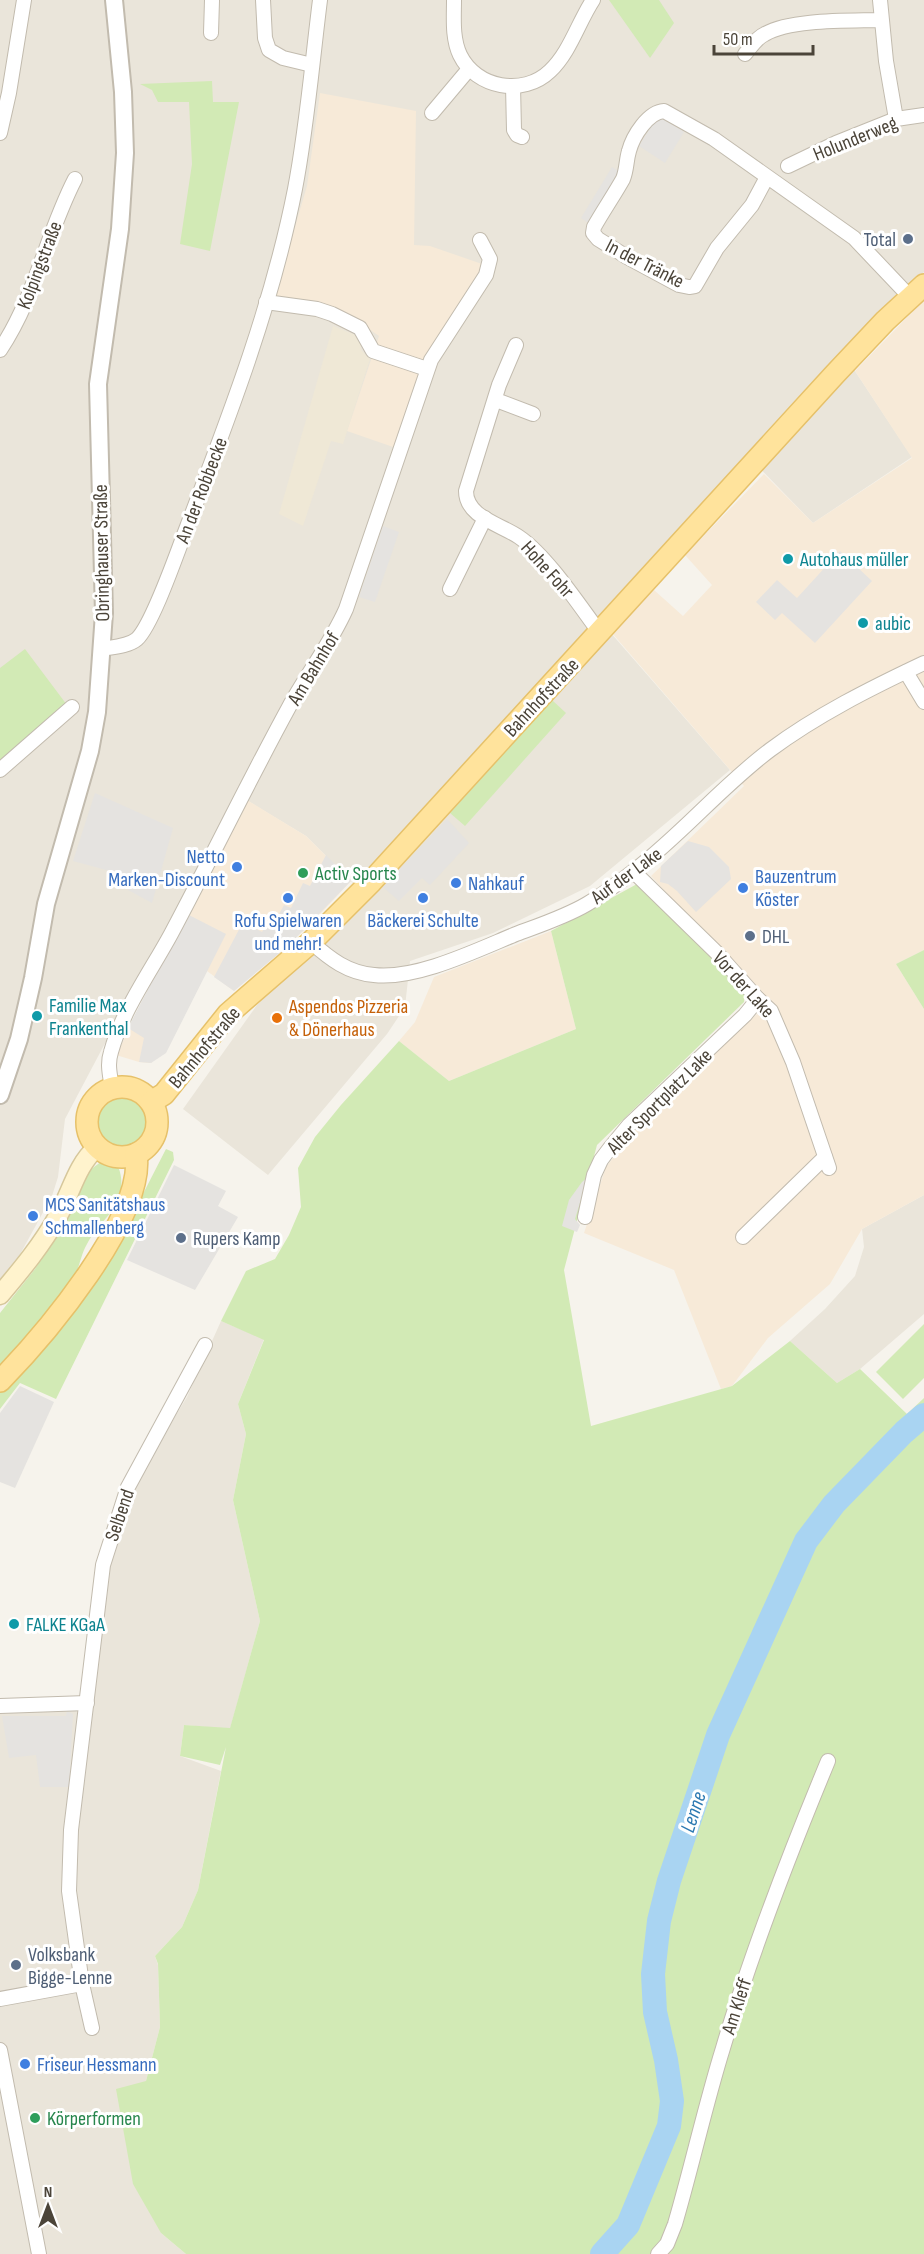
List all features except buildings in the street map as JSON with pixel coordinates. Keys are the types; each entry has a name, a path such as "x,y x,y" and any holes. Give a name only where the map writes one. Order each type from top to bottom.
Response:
{"main road":[{"name":"Bahnhofstraße","path":"151,1102 170,1087 228,1014 311,942 371,882 835,374 917,291"},
{"path":"112,1088 134,1089 144,1094 151,1102 156,1111 156,1131 152,1141 136,1154 114,1156 97,1147 88,1129 89,1109 99,1094 112,1088"},
{"path":"0,1295 48,1233 67,1199 85,1157 97,1147"},
{"path":"0,1381 40,1339 93,1266 128,1203 136,1172 136,1154"}],"street":[{"path":"0,133 24,0"},
{"name":"Obringhauser Straße","path":"0,1095 19,1039 46,904 90,750 97,712 104,613 98,384 120,229 125,153 123,92 114,0"},
{"path":"211,33 212,0"},
{"path":"263,0 265,38 269,50 283,58 312,65"},
{"name":"An der Robbecke","path":"102,649 132,642 138,638 147,624 170,572 241,386 266,302 294,191 309,105 320,0"},
{"path":"454,0 457,46 469,69 491,83 513,87 536,81 554,67 593,0"},
{"path":"880,0 896,119"},
{"path":"745,54 764,34 777,29 796,25 881,20"},
{"path":"432,113 469,69"},
{"path":"513,87 514,130 522,137"},
{"name":"In der Tränke","path":"767,177 752,205 717,248 695,286 679,285 594,236 594,227 626,170 631,145 650,116 664,111 683,120 767,177 854,238 917,291"},
{"name":"Holunderweg","path":"788,166 836,143 896,119 924,114"},
{"name":"Kolpingstraße","path":"0,350 10,335 33,286 63,203 75,179"},
{"name":"Am Bahnhof","path":"112,1088 109,1072 110,1057 126,1017 209,864 293,699 337,630 427,369 486,275 490,259 480,240"},
{"path":"266,302 316,309 332,314 360,328 373,351 427,369"},
{"name":"Hohe Fohr","path":"516,345 499,385 466,490 466,500 469,506 485,518 520,538 561,581 600,633"},
{"path":"496,400 533,414"},
{"path":"450,589 485,518"},
{"name":"Auf der Lake","path":"311,942 335,962 354,971 375,976 411,972 486,947 563,916 634,872 674,839 726,787 772,748 862,694 924,663"},
{"path":"906,672 924,702"},
{"path":"0,770 72,707"},
{"name":"Vor der Lake","path":"634,872 717,953 771,1011 777,1022 827,1163 743,1237"},
{"name":"Alter Sportplatz Lake","path":"585,1216 594,1175 610,1148 629,1125 745,1015 758,999"},
{"name":"Selbend","path":"92,2028 82,1984 69,1891 71,1830 103,1565 128,1487 205,1345"},
{"path":"0,1706 87,1703"},
{"name":"Am Kleff","path":"658,2254 667,2244 675,2224 723,2048 757,1940 828,1761"},
{"path":"0,1999 82,1984"},
{"path":"0,2050 39,2254"}],"shaded area":[{"path":"0,0 924,0 924,272 840,352 912,457 813,523 747,455 597,617 730,770 590,886 493,933 410,961 405,1007 387,1034 268,1175 183,1109 257,1005 367,897 306,836 238,795 65,1119 58,1177 52,1196 18,1258 0,1279"},
{"path":"320,93 416,111 414,245 430,246 485,265 428,354 396,448 347,431 379,336 349,315 274,298 307,186"},
{"path":"658,116 684,132 665,163 639,146"},
{"path":"612,167 622,173 590,224 581,218"},
{"path":"924,300 924,950 896,964 924,1009 924,1195 862,1229 830,1284 768,1338 732,1386 721,1389 674,1270 584,1233 606,1167 640,1124 757,1014 766,1001 651,876 744,786 612,633 654,590 683,616 712,585 685,555 764,474 813,523 912,458 855,371"},
{"path":"333,326 360,337 361,350 370,359 343,444 331,441 303,526 279,514"},
{"path":"383,526 399,532 375,602 359,597"},
{"path":"840,551 872,581 815,643 782,613 775,620 756,602 777,580 797,598"},
{"path":"95,793 173,828 152,903 128,890 132,877 73,861"},
{"path":"247,800 306,836 351,881 308,927 234,991 207,971 162,1053 151,1063 116,1055"},
{"path":"447,819 469,843 430,885 422,878 399,901 383,887"},
{"path":"688,841 709,847 729,867 731,879 696,912 677,891 668,884 660,882 661,866"},
{"path":"326,855 351,881 288,946 234,991 214,977 243,922 262,932 266,925 268,926 278,916 284,905 291,908 303,883 310,886"},
{"path":"187,914 226,934 166,1053 151,1063 139,1062 144,1038 128,1028"},
{"path":"551,931 576,1029 449,1081 399,1041 415,1022 434,977"},
{"name":"Rupers Kamp","path":"174,1165 226,1191 218,1206 238,1217 195,1290 127,1260"},
{"path":"588,1177 575,1219 580,1225 577,1232 562,1226 569,1200"},
{"path":"924,1195 924,1314 860,1369 837,1383 790,1341 825,1309 855,1276 864,1247 862,1229"},
{"path":"221,1321 264,1339 238,1404 246,1434 233,1500 260,1621 230,1729 184,1725 180,1756 221,1771 198,1890 182,1927 155,1956 158,1965 160,2027 146,2081 161,2233 186,2254 0,2254 0,1709 92,1705 107,1575 141,1473 187,1397"},
{"path":"20,1386 54,1402 15,1488 0,1482 0,1413"},
{"path":"67,1711 73,1714 69,1787 40,1787 36,1755 9,1758 2,1716 66,1716"}],"green space":[{"path":"609,0 659,0 674,23 650,58"},
{"path":"212,81 213,102 239,102 210,251 180,244 192,164 189,102 158,102 152,90 140,84"},
{"path":"25,649 67,705 0,762 0,668"},
{"path":"552,700 566,713 465,826 450,813"},
{"path":"637,884 713,955 745,992 744,1002 597,1145 564,1270 591,1426 732,1386 790,1341 837,1383 860,1369 907,1414 924,1398 924,2254 186,2254 161,2233 133,2184 116,2089 146,2081 160,2027 158,1964 155,1956 182,1927 198,1890 226,1747 220,1765 180,1756 184,1725 230,1728 260,1621 233,1500 246,1434 238,1404 264,1340 221,1321 246,1271 275,1259 289,1235 301,1207 298,1168 315,1137 399,1041 449,1081 576,1029 551,931"},
{"path":"924,950 924,1009 896,964"},
{"path":"117,1097 127,1097 140,1104 147,1117 147,1127 140,1140 127,1147 117,1147 108,1143 101,1136 97,1127 97,1117 101,1108 108,1101"},
{"path":"166,1149 173,1152 174,1160 56,1399 20,1383 0,1409 0,1391 75,1308 105,1268"},
{"path":"102,1161 113,1163 119,1169 121,1184 117,1203 92,1235 71,1283 0,1369 0,1313 35,1269 65,1221 90,1170"},
{"path":"924,1324 924,1378 903,1399 876,1372"}],"waterway":[{"name":"Lenne","path":"602,2254 628,2225 669,2126 672,2101 655,2012 653,1974 659,1921 669,1881 718,1735 806,1541 834,1504 904,1432 924,1415"}],"place":[{"name":"Total","path":"908,239"},
{"name":"Autohaus müller","path":"788,559"},
{"name":"aubic","path":"863,623"},
{"name":"Netto Marken-Discount","path":"237,867"},
{"name":"Activ Sports","path":"303,873"},
{"name":"Nahkauf","path":"456,883"},
{"name":"Bauzentrum Köster","path":"743,888"},
{"name":"Rofu Spielwaren und mehr!","path":"288,898"},
{"name":"Bäckerei Schulte","path":"423,898"},
{"name":"DHL","path":"750,936"},
{"name":"Familie Max Frankenthal","path":"37,1016"},
{"name":"Aspendos Pizzeria & Dönerhaus","path":"277,1018"},
{"name":"MCS Sanitätshaus Schmallenberg","path":"33,1216"},
{"name":"Rupers Kamp","path":"181,1238"},
{"name":"FALKE KGaA","path":"14,1624"},
{"name":"Volksbank Bigge-Lenne","path":"16,1965"},
{"name":"Friseur Hessmann","path":"25,2064"},
{"name":"Körperformen","path":"35,2118"}]}
